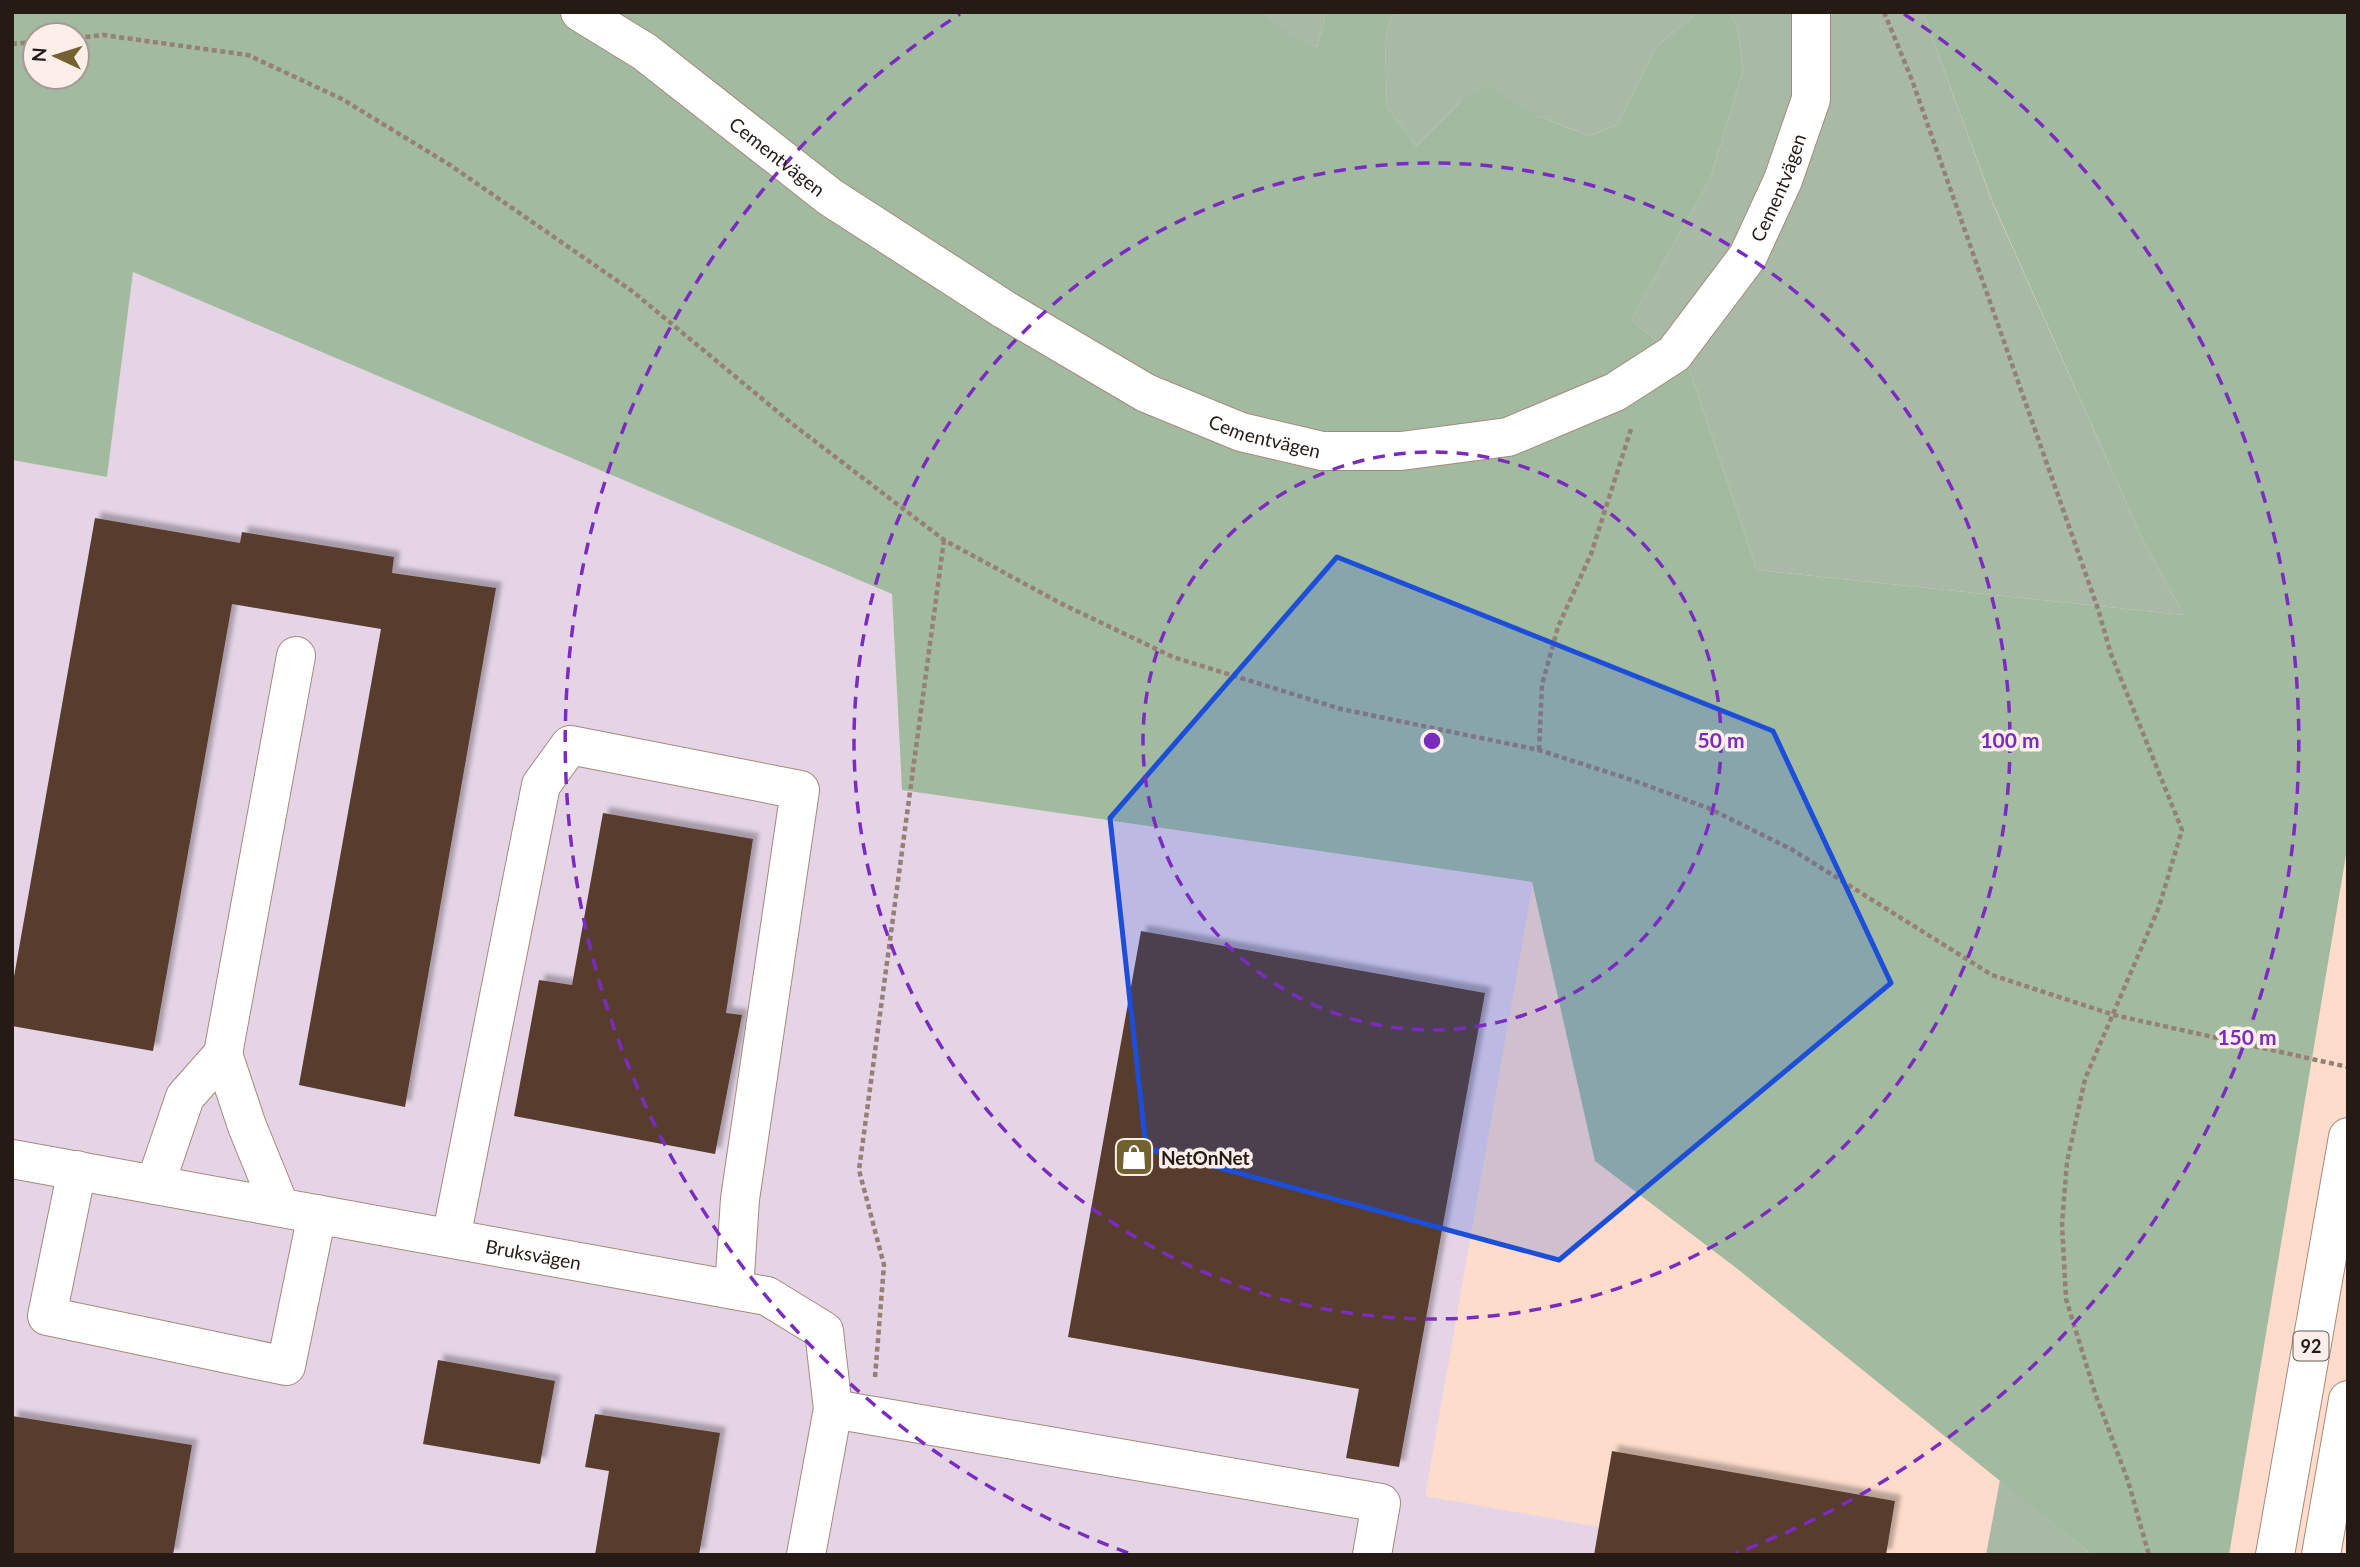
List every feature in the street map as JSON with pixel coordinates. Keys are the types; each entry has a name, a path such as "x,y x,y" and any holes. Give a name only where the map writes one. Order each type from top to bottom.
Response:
{"main road":[{"name":"Cementvägen","path":"580,12 645,52 830,197 1005,310 1146,393 1241,432 1322,451 1401,452 1508,437 1615,392 1674,354 1748,256 1783,180 1811,99 1811,12"},
{"path":"77,1170 47,1316 286,1366 299,1211 247,1126 223,1054 296,656"},
{"path":"451,1238 541,785 570,745 800,790 740,1199 734,1290"},
{"path":"155,1185 185,1097 223,1054"},
{"name":"92","path":"2275,1555 2348,1137"},
{"name":"Bruksvägen","path":"12,1159 767,1296 824,1331 833,1409 806,1555"},
{"path":"2321,1555 2348,1400"},
{"path":"833,1409 1381,1503 1372,1555"}],"path":[{"path":"1884,12 1912,80 2098,609 2111,654 2182,830 2159,907 2085,1079 2067,1161 2062,1224 2066,1299 2095,1393 2128,1481 2150,1555"},
{"path":"91,36 103,35 248,55 342,99 450,165 632,291 795,426 944,540 1062,604 1173,657 1341,709 1539,750 1632,780 1708,808 1791,849 1992,975 2114,1015 2348,1068"},
{"path":"871,1414 884,1265 859,1170 944,540"}],"highlighted area":[{"path":"1337,557 1773,731 1891,983 1559,1260 1146,1148 1110,818"}],"shaded area":[{"path":"133,272 892,594 902,790 1533,882 1425,1496 1757,1555 12,1555 12,460 107,477"}],"green space":[{"path":"12,12 1262,12 1299,41 1317,47 1326,12 1393,12 1385,40 1387,107 1416,146 1462,100 1486,86 1538,116 1589,136 1617,125 1656,47 1698,12 1728,12 1737,25 1743,71 1710,179 1631,320 1688,366 1757,570 2184,615 2142,538 1993,203 1923,12 2348,12 2348,843 2229,1555 2092,1555 1735,1267 1595,1161 1532,882 902,790 892,594 133,272 107,477 12,460"},
{"path":"1262,12 1326,12 1317,47 1299,42"},
{"path":"1393,12 1698,12 1656,47 1617,125 1589,136 1538,116 1462,100 1416,146 1387,107 1385,40"},
{"path":"1728,12 1923,12 1993,204 2142,538 2184,615 1757,570 1688,366 1631,320 1710,179 1743,71 1737,25"},
{"path":"2000,1480 2092,1555 1986,1555"}],"building":[{"path":"95,518 240,543 242,532 394,557 392,573 496,588 405,1107 299,1085 381,629 232,604 153,1051 12,1026 12,988"},
{"path":"603,813 753,839 726,1013 742,1015 715,1154 514,1116 539,980 572,985"},
{"path":"1141,931 1485,993 1399,1467 1346,1458 1359,1389 1068,1337"},
{"path":"438,1360 555,1381 540,1464 423,1444"},
{"path":"595,1414 720,1433 699,1555 595,1555 609,1471 585,1467"},
{"path":"12,1416 192,1445 173,1555 12,1555"},
{"path":"1612,1451 1895,1501 1886,1555 1594,1555"}],"place":[{"name":"NetOnNet","path":"1134,1157"}]}
